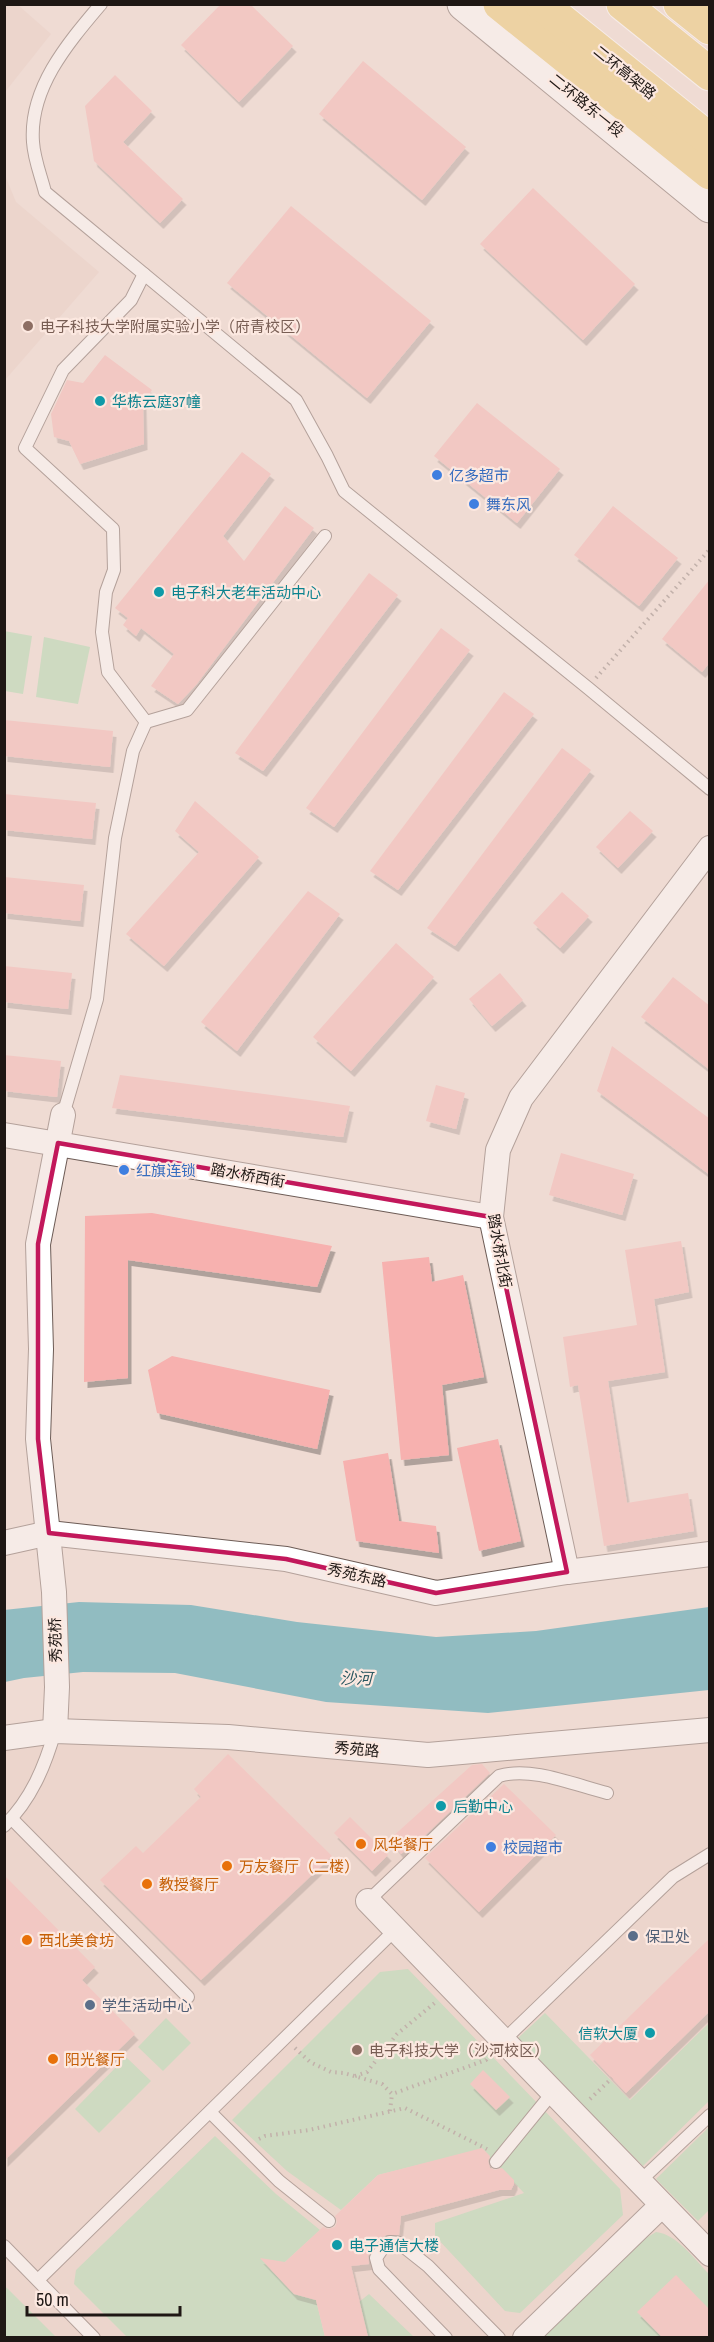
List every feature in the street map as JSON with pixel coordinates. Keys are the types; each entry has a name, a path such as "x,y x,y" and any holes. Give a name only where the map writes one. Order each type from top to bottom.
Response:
{"highway":[{"path":"500,4 710,173"},
{"name":"二环高架路","path":"541,4 710,140"},
{"path":"623,4 710,74"},
{"path":"680,4 710,28"}],"main road":[{"name":"二环路东一段","path":"464,4 710,206"},
{"path":"705,4 710,9"}],"street":[{"name":"踏水桥北街","path":"567,1572 491,1217 498,1150 521,1098 710,848"},
{"name":"秀苑桥","path":"55,1731 57,1687 54,1592 38,1439 41,1349 38,1244 63,1115"},
{"name":"踏水桥西街","path":"4,1135 491,1217"},
{"name":"秀苑东路","path":"4,1544 49,1533 286,1559 436,1593 567,1572 710,1554"},
{"name":"秀苑路","path":"4,1738 55,1731 228,1737 428,1755 710,1730"},
{"path":"368,1901 710,2254"},
{"path":"525,2337 662,2205"}],"lane":[{"path":"101,4 67,45 38,97 33,142 45,192 296,400 344,491 710,789"},
{"path":"144,274 131,300 63,370 25,448 113,529 114,570 106,592 102,632 108,672 146,722"},
{"path":"63,1115 97,999 115,838 133,751 146,722 187,710 325,536"},
{"path":"55,1731 38,1781 8,1822 188,1997"},
{"path":"368,1901 500,1776 512,1772 528,1773 607,1793"},
{"path":"503,2041 673,1876 710,1854"},
{"path":"38,2280 395,1930"},
{"path":"499,2159 553,2092"},
{"path":"210,2112 279,2181 329,2221"},
{"path":"639,2182 710,2115"},
{"path":"446,2337 379,2269 376,2258 385,2245 390,2242 399,2243 428,2266 499,2337"},
{"path":"4,2246 94,2337"}],"path":[{"path":"588,688 710,549"},
{"path":"355,2076 367,2072 397,2034 452,1988"},
{"path":"284,2038 310,2062 331,2072 382,2084 392,2094"},
{"path":"392,2094 486,2060 503,2041"},
{"path":"574,2114 612,2078"},
{"path":"390,2111 392,2094"},
{"path":"246,2147 265,2136 309,2130 405,2108 420,2113 499,2159"}],"highlighted area":[{"path":"58,1143 491,1217 567,1572 436,1593 286,1559 49,1533 38,1439 38,1244"}],"shaded area":[{"path":"5,4 18,5 51,34 5,92"},
{"name":"电子科技大学附属实验小学（府青校区）","path":"4,173 16,202 99,272 5,380"},
{"name":"电子科技大学（沙河校区）","path":"72,1738 253,1748 709,1739 709,2337 5,2337 4,1746 39,1742 50,1750"}],"green space":[{"path":"4,631 32,636 23,694 5,691"},
{"path":"44,637 90,647 78,704 36,697"},
{"path":"408,1969 620,2189 623,2215 520,2313 505,2311 435,2236 435,2223 524,2193 482,2149 378,2175 341,2210 287,2171 232,2120 380,1972"},
{"path":"545,2013 630,2100 709,2023 709,2101 643,2166 518,2038"},
{"path":"166,2018 191,2043 163,2071 138,2047"},
{"path":"126,2057 151,2081 99,2133 75,2109"},
{"path":"709,2127 709,2210 698,2221 656,2179"},
{"path":"215,2136 276,2194 320,2230 284,2263 271,2270 294,2294 316,2300 325,2337 127,2337 74,2284 76,2270"},
{"path":"656,2232 678,2242 709,2274 709,2310 638,2312 662,2337 543,2338 646,2238"},
{"path":"4,2286 8,2289 56,2337 5,2337"},
{"path":"369,2294 414,2337 368,2337 359,2302"}],"water":[{"name":"沙河","path":"79,1602 191,1605 297,1622 436,1637 536,1631 709,1607 709,1690 488,1713 326,1702 175,1673 83,1672 5,1682 4,1610"}],"building":[{"path":"221,4 250,4 293,46 239,102 181,45"},
{"path":"363,61 466,147 422,200 319,114"},
{"path":"115,75 152,111 123,142 183,199 160,223 94,161 85,106"},
{"path":"533,188 635,284 583,340 480,244"},
{"path":"291,206 431,321 367,398 227,283"},
{"name":"华栋云庭37幢","path":"105,355 152,390 143,404 144,444 80,464 69,441 54,437 51,414 67,380 83,383"},
{"path":"477,403 560,469 517,523 434,456"},
{"path":"242,452 271,474 223,536 244,561 285,506 314,528 196,685 178,704 151,686 174,654 141,628 136,636 123,625 128,618 115,608"},
{"path":"613,506 678,558 639,606 574,555"},
{"path":"369,573 398,595 263,771 235,753"},
{"path":"710,579 710,662 702,672 662,639"},
{"path":"441,628 470,650 334,827 306,808"},
{"path":"504,692 534,714 398,890 370,871"},
{"path":"4,720 113,731 110,767 4,756"},
{"path":"562,748 591,770 455,946 427,928"},
{"path":"4,794 96,803 92,839 4,830"},
{"path":"195,801 259,857 164,966 126,934 199,852 175,831"},
{"path":"630,811 653,831 618,868 596,847"},
{"path":"4,877 84,885 80,921 4,913"},
{"path":"308,891 340,914 237,1051 201,1022"},
{"path":"562,892 589,916 560,948 533,923"},
{"path":"396,943 434,977 351,1071 313,1037"},
{"path":"4,966 72,973 68,1009 4,1002"},
{"path":"500,973 523,1000 492,1026 469,999"},
{"path":"673,977 710,1006 710,1070 641,1017"},
{"path":"612,1046 710,1119 710,1175 597,1091"},
{"path":"4,1055 61,1061 57,1097 4,1091"},
{"path":"120,1075 350,1106 343,1137 112,1108"},
{"path":"436,1085 465,1093 456,1129 426,1121"},
{"path":"561,1153 634,1174 622,1215 549,1195"},
{"path":"152,1213 332,1246 317,1287 128,1260 128,1378 84,1382 85,1216"},
{"path":"681,1241 689,1292 654,1299 665,1372 608,1381 627,1503 688,1493 694,1531 604,1546 578,1385 570,1387 563,1337 637,1325 625,1250"},
{"path":"429,1257 432,1282 463,1275 484,1377 442,1385 449,1455 401,1460 382,1262"},
{"path":"172,1356 330,1390 317,1449 157,1413 148,1370"},
{"path":"498,1439 521,1541 479,1551 457,1448"},
{"path":"388,1453 399,1521 436,1526 439,1553 356,1541 343,1461"},
{"path":"228,1754 332,1856 201,1980 100,1880 136,1846 143,1853 201,1797 194,1789"},
{"name":"后勤中心","path":"482,1764 490,1773 413,1847 412,1845 401,1854 390,1839 472,1765"},
{"name":"校园超市","path":"504,1784 556,1835 479,1912 425,1858"},
{"name":"风华餐厅","path":"350,1817 388,1855 372,1871 334,1833"},
{"path":"4,1875 95,1967 82,1980 135,2034 4,2161"},
{"name":"信软大厦","path":"710,1938 710,2011 626,2093 590,2055"},
{"path":"483,2070 510,2097 496,2110 470,2084"},
{"name":"电子通信大楼","path":"482,2148 490,2156 488,2161 490,2168 495,2170 502,2168 514,2180 511,2190 499,2190 401,2216 399,2235 386,2235 379,2240 368,2256 369,2264 351,2266 368,2337 325,2337 316,2300 294,2294 260,2258 285,2262 323,2227 328,2229 335,2227 337,2222 335,2216 378,2175"},
{"path":"676,2275 710,2310 710,2337 662,2337 637,2312"}],"place":[{"name":"电子科技大学附属实验小学（府青校区）","path":"28,326"},
{"name":"华栋云庭37幢","path":"100,401"},
{"name":"亿多超市","path":"437,475"},
{"name":"舞东风","path":"474,504"},
{"name":"电子科大老年活动中心","path":"159,592"},
{"name":"红旗连锁","path":"124,1170"},
{"name":"后勤中心","path":"441,1806"},
{"name":"风华餐厅","path":"361,1844"},
{"name":"校园超市","path":"491,1847"},
{"name":"万友餐厅（二楼）","path":"227,1866"},
{"name":"教授餐厅","path":"147,1884"},
{"name":"保卫处","path":"633,1936"},
{"name":"西北美食坊","path":"27,1940"},
{"name":"学生活动中心","path":"90,2005"},
{"name":"信软大厦","path":"650,2033"},
{"name":"电子科技大学（沙河校区）","path":"357,2050"},
{"name":"阳光餐厅","path":"53,2059"},
{"name":"电子通信大楼","path":"337,2245"}]}
